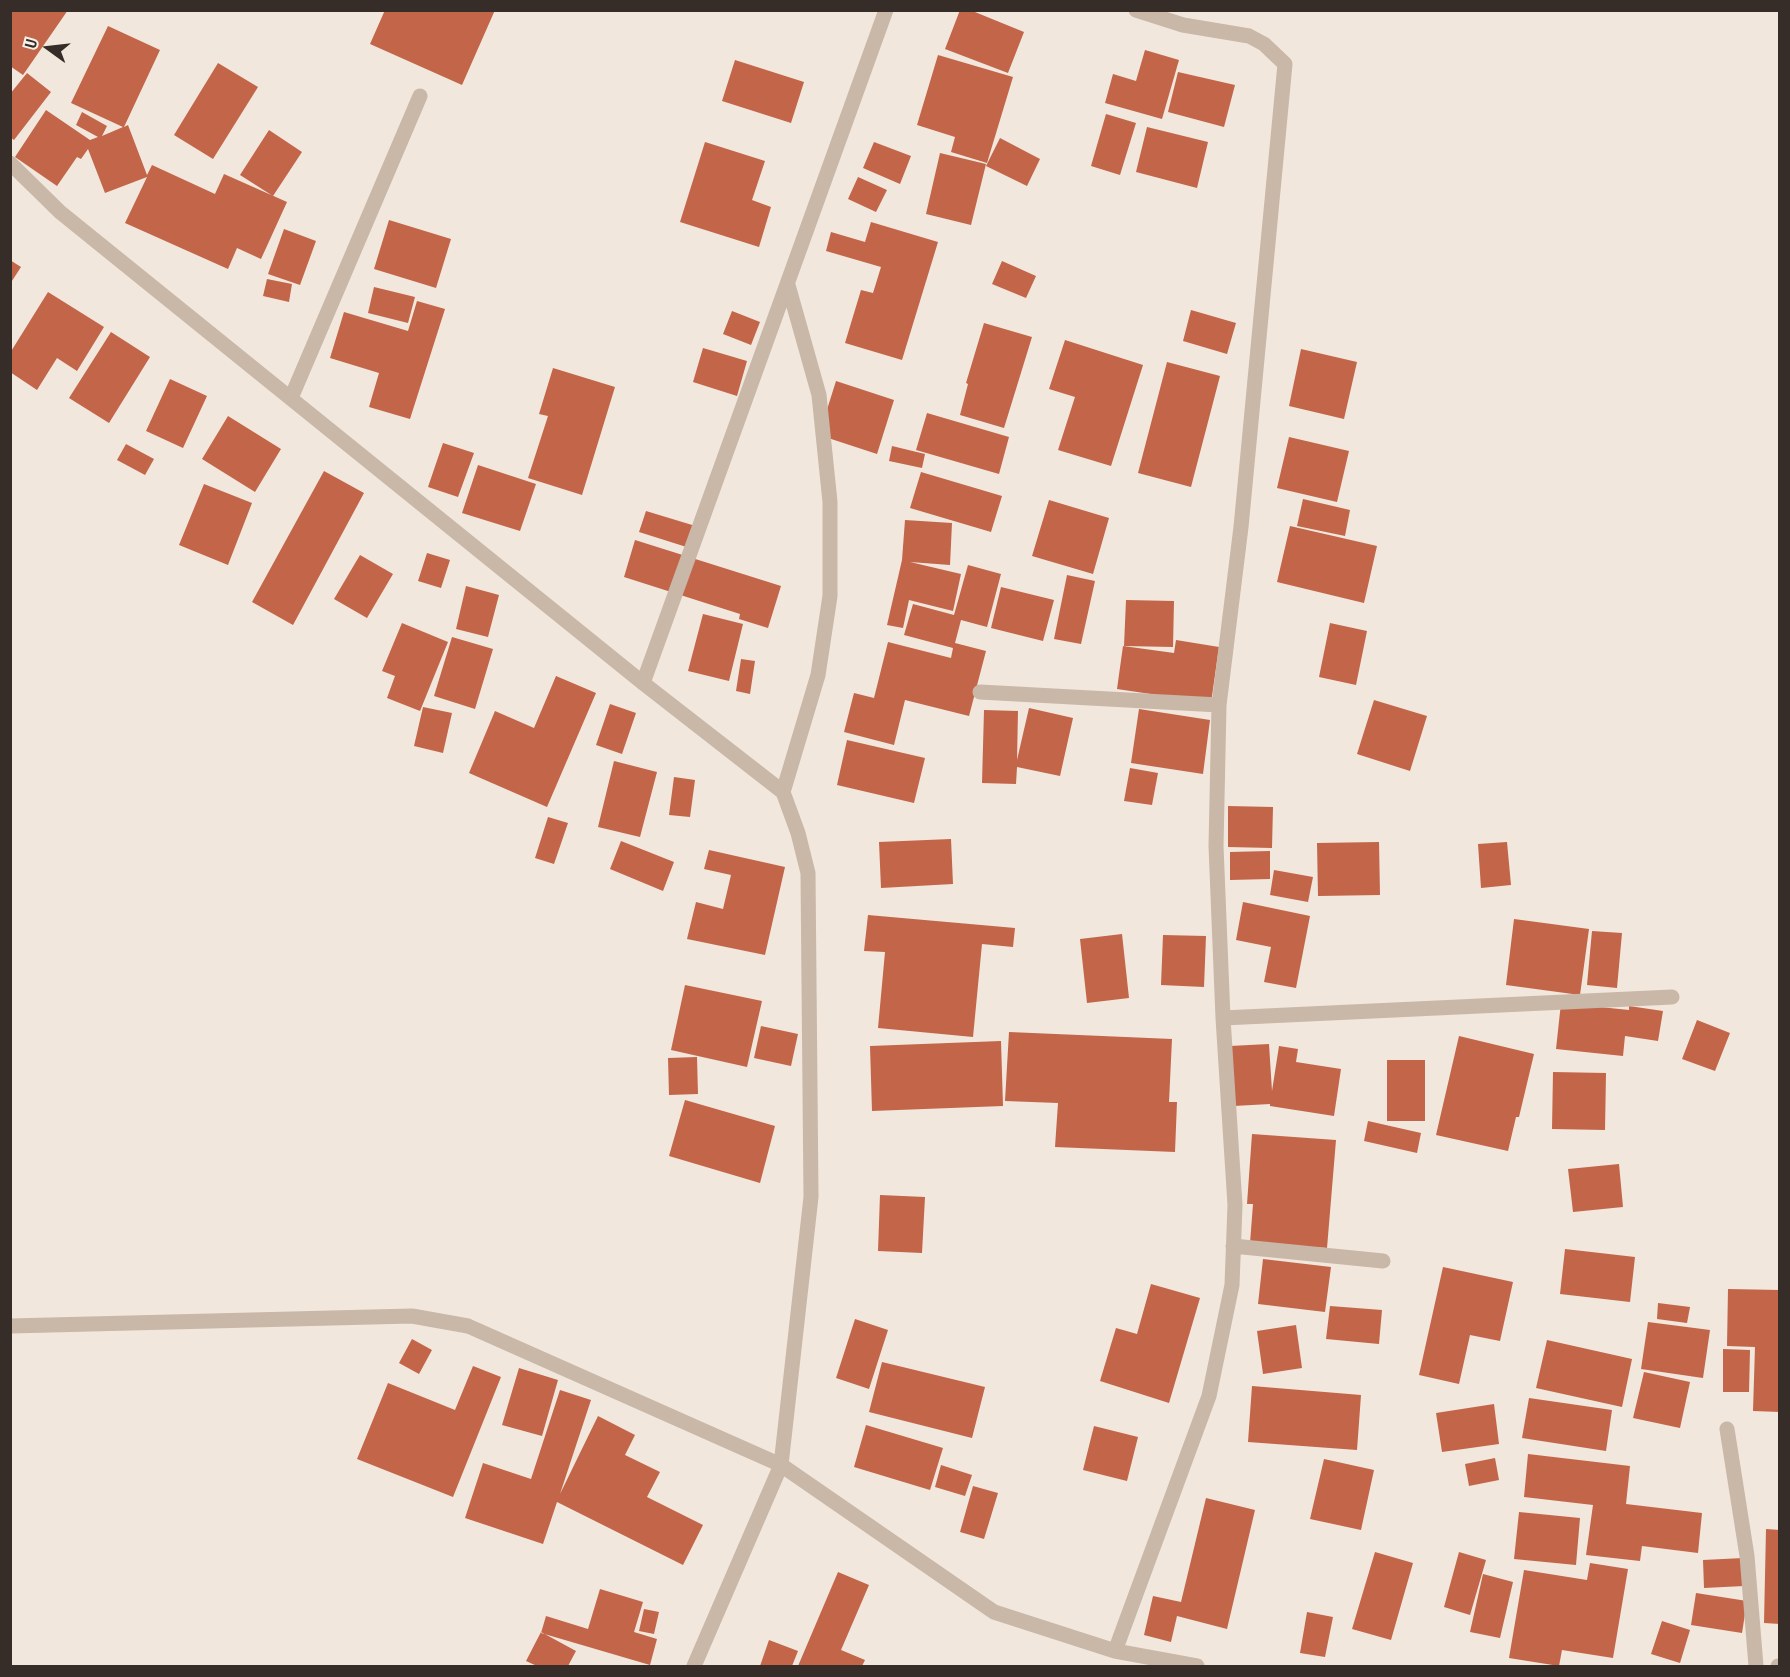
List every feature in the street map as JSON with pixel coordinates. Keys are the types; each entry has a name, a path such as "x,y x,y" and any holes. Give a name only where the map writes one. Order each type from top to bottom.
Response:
{"street":[{"path":"644,683 886,10"},
{"path":"1115,1651 1209,1396 1232,1285 1235,1205 1223,1018 1216,846 1219,705 1241,527 1286,64 1264,44 1249,36 1183,25 1136,10"},
{"path":"291,398 420,96"},
{"path":"10,163 60,212 644,683 783,792 798,833 808,873 811,1197 782,1465 694,1666"},
{"path":"783,792 818,675 830,597 830,502 819,395 788,285"},
{"path":"980,692 1219,705"},
{"path":"1223,1018 1672,997"},
{"path":"1233,1246 1383,1261"},
{"path":"10,1326 412,1316 468,1326 782,1465 994,1612 1115,1651 1197,1666"},
{"path":"1727,1429 1747,1556 1756,1666"}],"building":[{"path":"10,10 68,10 23,75 10,66"},
{"path":"385,10 495,10 462,85 370,44"},
{"path":"960,10 970,10 1024,32 1008,73 945,49"},
{"path":"108,26 160,50 124,127 128,125 147,175 152,165 215,194 224,174 287,202 261,259 237,248 228,269 125,223 147,177 105,193 88,149 81,159 77,157 57,186 15,157 46,110 90,140 98,137 76,125 82,112 107,126 102,136 123,127 71,103"},
{"path":"1145,50 1179,60 1162,119 1105,103 1113,74 1136,81"},
{"path":"938,55 1013,77 987,163 951,152 955,137 917,125"},
{"path":"735,60 804,82 791,123 722,101"},
{"path":"218,63 258,87 213,159 174,135"},
{"path":"1178,72 1235,85 1224,127 1168,112"},
{"path":"27,73 51,92 14,140 10,137 10,94"},
{"path":"1106,114 1136,123 1120,175 1091,166"},
{"path":"1147,127 1208,142 1197,188 1136,172"},
{"path":"269,130 302,152 273,196 240,175"},
{"path":"1000,138 1040,159 1027,186 986,166"},
{"path":"705,142 765,161 752,200 771,207 759,247 680,222"},
{"path":"874,142 911,156 900,184 863,168"},
{"path":"940,153 986,164 971,225 926,214"},
{"path":"858,177 887,190 876,212 848,199"},
{"path":"389,220 451,239 436,288 374,269"},
{"path":"871,222 938,242 902,360 845,343 861,290 873,293 881,267 826,251 831,232 865,242"},
{"path":"284,229 316,241 300,285 268,274"},
{"path":"10,260 21,267 10,284"},
{"path":"1002,261 1036,276 1026,298 992,284"},
{"path":"267,279 292,284 289,302 263,296"},
{"path":"374,287 415,297 408,323 368,313"},
{"path":"48,292 104,327 77,371 57,358 37,390 10,372 10,353"},
{"path":"417,301 445,309 410,419 369,407 379,373 330,358 344,312 408,331"},
{"path":"1191,310 1236,323 1227,354 1183,341"},
{"path":"732,311 760,322 751,345 723,334"},
{"path":"984,323 1032,337 1004,428 960,415 968,384 966,383"},
{"path":"111,332 150,357 109,423 69,398"},
{"path":"1065,340 1143,365 1111,466 1058,450 1075,397 1049,389"},
{"path":"703,348 747,361 737,396 693,382"},
{"path":"1301,349 1357,362 1344,419 1289,406"},
{"path":"1167,362 1220,376 1191,487 1138,473"},
{"path":"553,368 615,387 582,495 528,478 548,416 539,414"},
{"path":"170,379 207,396 183,448 146,431"},
{"path":"836,381 894,400 877,454 819,435"},
{"path":"927,413 1009,437 999,474 916,450"},
{"path":"228,416 281,449 255,492 202,459"},
{"path":"1289,437 1349,451 1337,502 1277,488"},
{"path":"443,443 474,453 458,497 428,487"},
{"path":"126,444 154,459 145,475 117,460"},
{"path":"892,446 925,454 922,468 889,461"},
{"path":"478,465 536,484 520,531 462,513"},
{"path":"324,471 364,493 293,625 252,602"},
{"path":"921,472 1002,496 991,532 910,508"},
{"path":"204,484 252,503 228,565 179,545"},
{"path":"1303,499 1350,510 1345,536 1297,526"},
{"path":"1049,500 1109,518 1093,574 1032,556"},
{"path":"646,511 702,528 696,550 639,532"},
{"path":"905,520 952,523 950,565 910,562 961,574 953,611 909,600 903,628 887,625 902,560"},
{"path":"1290,526 1377,546 1364,603 1277,582"},
{"path":"635,540 781,586 768,628 739,619 740,614 624,577"},
{"path":"427,553 450,560 441,588 418,581"},
{"path":"360,555 393,574 367,618 334,599"},
{"path":"968,565 1001,574 987,627 961,620 955,643 986,651 969,716 905,700 894,745 844,732 854,693 874,698 888,642 951,658 953,648 904,635 913,604 954,615"},
{"path":"1067,575 1095,581 1081,644 1054,639"},
{"path":"466,586 499,595 488,637 456,629"},
{"path":"1001,587 1054,600 1043,641 991,628"},
{"path":"1126,600 1174,601 1173,647 1124,646"},
{"path":"703,614 743,624 729,681 688,671"},
{"path":"402,623 448,642 420,711 387,698 395,676 382,671"},
{"path":"1330,623 1367,631 1356,685 1319,677"},
{"path":"452,637 493,649 475,709 434,696"},
{"path":"1176,640 1219,647 1211,703 1117,689 1123,646 1174,653"},
{"path":"741,659 755,661 750,694 736,691"},
{"path":"556,676 596,693 547,807 469,773 495,711 534,728"},
{"path":"1374,700 1427,716 1410,771 1357,754"},
{"path":"610,704 636,713 622,754 596,745"},
{"path":"423,707 452,713 443,753 414,746"},
{"path":"1029,708 1073,718 1060,776 1017,767 1016,784 982,783 984,710 1018,711 1017,760"},
{"path":"1139,709 1210,720 1203,774 1131,763"},
{"path":"847,740 925,758 914,803 837,785"},
{"path":"614,761 657,772 640,837 598,827"},
{"path":"1130,768 1158,773 1152,805 1124,801"},
{"path":"674,777 695,780 690,817 669,815"},
{"path":"1228,806 1273,807 1272,848 1228,847"},
{"path":"548,817 568,823 554,864 535,858"},
{"path":"951,839 953,884 881,888 879,842"},
{"path":"621,841 674,862 663,891 610,869"},
{"path":"1379,842 1380,895 1318,896 1317,843"},
{"path":"1507,842 1511,885 1481,888 1478,844"},
{"path":"709,850 785,867 765,955 687,939 696,902 723,909 731,875 704,869"},
{"path":"1270,851 1270,879 1230,880 1230,852"},
{"path":"1274,870 1313,877 1308,902 1270,895"},
{"path":"1243,902 1310,916 1296,988 1264,982 1271,947 1236,940"},
{"path":"868,915 1015,928 1013,947 982,944 973,1037 878,1028 885,952 864,951"},
{"path":"1514,919 1589,929 1580,995 1506,985"},
{"path":"1592,931 1622,933 1617,988 1587,985"},
{"path":"1122,934 1129,998 1087,1003 1080,939"},
{"path":"1163,935 1206,936 1204,987 1161,985"},
{"path":"685,985 762,1001 747,1067 671,1050"},
{"path":"1561,1003 1629,1010 1629,1006 1663,1011 1658,1041 1625,1036 1623,1056 1556,1049"},
{"path":"1697,1020 1730,1033 1715,1071 1682,1059"},
{"path":"761,1026 798,1034 791,1066 754,1058"},
{"path":"1009,1032 1172,1039 1169,1102 1177,1102 1175,1152 1055,1147 1058,1103 1005,1101"},
{"path":"1459,1036 1534,1054 1519,1117 1516,1117 1508,1151 1436,1135"},
{"path":"1001,1041 1003,1106 872,1111 870,1046"},
{"path":"1269,1044 1272,1091 1279,1046 1298,1049 1296,1062 1341,1069 1334,1116 1270,1106 1270,1104 1234,1106 1230,1046"},
{"path":"697,1057 698,1094 669,1095 668,1058"},
{"path":"1387,1060 1425,1060 1425,1121 1387,1121"},
{"path":"1553,1072 1606,1073 1605,1130 1552,1129"},
{"path":"685,1100 775,1126 760,1183 669,1156"},
{"path":"1368,1121 1421,1133 1417,1153 1364,1141"},
{"path":"1252,1134 1336,1140 1327,1248 1250,1243 1253,1204 1247,1204"},
{"path":"1619,1164 1623,1207 1573,1212 1568,1169"},
{"path":"880,1195 925,1197 922,1253 878,1251"},
{"path":"1565,1249 1635,1257 1630,1302 1560,1294"},
{"path":"1263,1259 1331,1267 1325,1312 1258,1304"},
{"path":"1443,1267 1513,1282 1500,1341 1470,1335 1459,1384 1419,1375"},
{"path":"1151,1284 1200,1298 1169,1403 1100,1381 1116,1328 1137,1334"},
{"path":"1728,1289 1780,1290 1780,1412 1753,1411 1755,1347 1727,1346"},
{"path":"1658,1303 1690,1307 1687,1323 1657,1319"},
{"path":"1330,1306 1382,1310 1379,1344 1326,1339"},
{"path":"855,1319 888,1330 869,1389 836,1378"},
{"path":"1648,1322 1710,1330 1703,1378 1641,1369"},
{"path":"1296,1325 1302,1368 1263,1374 1257,1331"},
{"path":"412,1339 432,1350 419,1374 399,1363"},
{"path":"1547,1340 1632,1359 1622,1407 1536,1388"},
{"path":"1723,1349 1750,1350 1749,1392 1723,1392"},
{"path":"882,1362 985,1387 972,1438 869,1412"},
{"path":"473,1366 501,1377 453,1497 357,1459 388,1383 455,1410"},
{"path":"519,1368 558,1380 542,1436 502,1425"},
{"path":"1644,1372 1690,1382 1680,1428 1633,1418"},
{"path":"1252,1386 1361,1395 1357,1450 1248,1442"},
{"path":"560,1390 591,1400 560,1494 598,1416 635,1435 625,1455 660,1472 647,1497 703,1525 683,1565 557,1502 543,1544 465,1518 483,1463 531,1479"},
{"path":"1529,1398 1612,1410 1606,1451 1522,1438"},
{"path":"1494,1404 1499,1444 1442,1452 1436,1413"},
{"path":"866,1425 943,1448 930,1490 854,1467"},
{"path":"1094,1426 1138,1437 1127,1481 1083,1470"},
{"path":"1528,1454 1630,1466 1626,1504 1702,1513 1698,1553 1642,1546 1640,1561 1586,1555 1593,1505 1524,1497"},
{"path":"1495,1458 1499,1480 1469,1486 1465,1464"},
{"path":"1324,1459 1374,1470 1361,1530 1310,1519"},
{"path":"941,1465 972,1475 965,1496 935,1487"},
{"path":"973,1486 998,1493 984,1539 960,1532"},
{"path":"1206,1498 1255,1510 1227,1629 1177,1616 1171,1642 1144,1635 1153,1596 1181,1602"},
{"path":"1519,1512 1580,1518 1576,1565 1514,1559"},
{"path":"1766,1529 1780,1530 1780,1624 1764,1623"},
{"path":"1375,1552 1413,1563 1391,1640 1352,1629"},
{"path":"1459,1552 1486,1560 1470,1615 1444,1607"},
{"path":"1743,1558 1744,1586 1704,1588 1703,1560"},
{"path":"1590,1563 1628,1569 1613,1658 1562,1650 1559,1666 1509,1658 1524,1570 1587,1580"},
{"path":"838,1572 869,1585 841,1650 865,1660 862,1666 798,1666"},
{"path":"1483,1574 1513,1582 1500,1638 1470,1632"},
{"path":"600,1589 643,1602 634,1632 657,1639 650,1665 541,1633 546,1616 588,1629"},
{"path":"1696,1593 1747,1601 1742,1633 1691,1625"},
{"path":"644,1609 659,1612 654,1634 639,1631"},
{"path":"1307,1612 1333,1617 1325,1657 1300,1653"},
{"path":"1662,1621 1690,1630 1680,1663 1651,1654"},
{"path":"541,1632 576,1651 568,1666 537,1666 526,1661"},
{"path":"769,1640 798,1651 792,1666 760,1666"}]}
